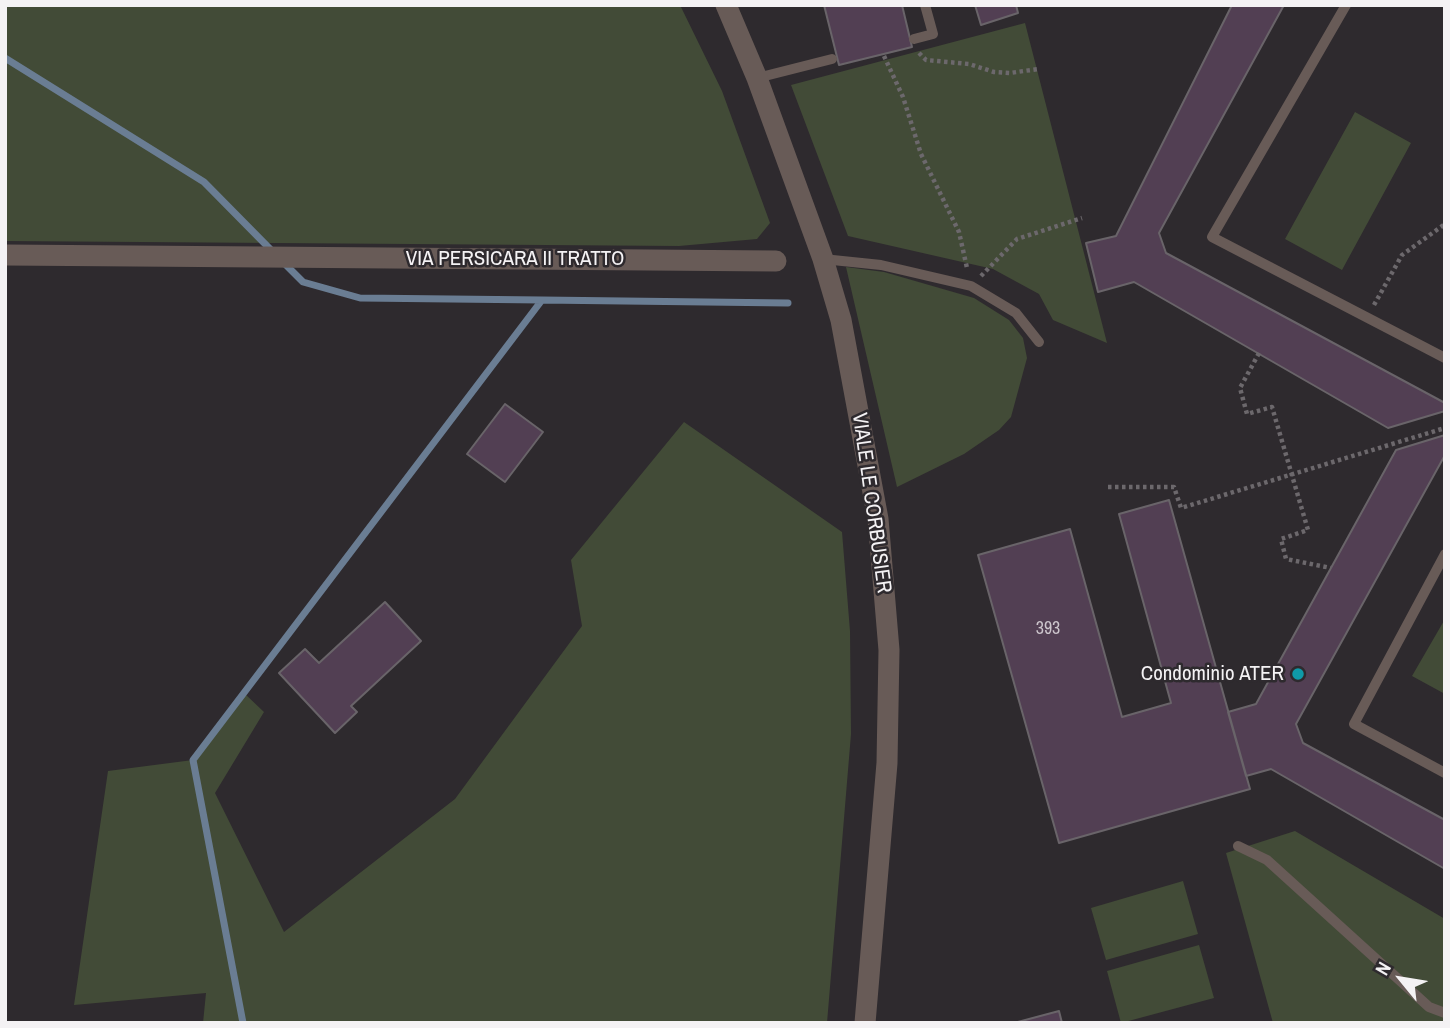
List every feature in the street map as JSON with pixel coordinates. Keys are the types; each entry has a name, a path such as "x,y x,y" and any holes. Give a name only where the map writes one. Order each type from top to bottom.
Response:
{"street":[{"name":"VIALE LE CORBUSIER","path":"726,5 757,78 823,259 841,320 878,519 890,650 887,763 865,1023"},
{"name":"VIA PERSICARA II TRATTO","path":"5,255 776,261"}],"lane":[{"path":"914,39 933,34 925,5"},
{"path":"1346,5 1212,237 1445,358"},
{"path":"757,78 832,60"},
{"path":"823,259 881,265 971,286 1016,313 1040,342"},
{"path":"1445,554 1353,724 1445,773"},
{"path":"1238,846 1268,860 1429,1007 1445,1013"}],"path":[{"path":"914,39 919,55 926,60 969,64 1002,73 1038,69"},
{"path":"884,56 903,97 920,154 959,232 971,286"},
{"path":"971,286 1017,239 1082,218"},
{"path":"1367,318 1402,256 1445,224"},
{"path":"1258,353 1240,388 1247,414 1272,407 1308,530 1281,539 1286,559 1331,568"},
{"path":"1108,487 1174,487 1181,508 1445,428"}],"green space":[{"path":"5,5 680,5 722,91 770,223 757,239 679,246 5,241"},
{"path":"1025,23 1107,343 1053,320 1039,294 993,269 848,236 791,85"},
{"path":"1355,112 1411,143 1342,270 1285,239"},
{"path":"846,267 884,272 974,298 1009,320 1023,338 1027,358 1011,417 999,430 964,454 897,487"},
{"path":"684,422 842,532 850,631 851,734 827,1023 203,1023 206,993 74,1005 108,771 193,760 244,693 264,712 215,793 284,932 455,799 582,626 571,560"},
{"path":"1445,619 1445,694 1412,676"},
{"path":"1295,831 1445,919 1445,1023 1273,1023 1226,853"},
{"path":"1183,881 1198,934 1106,960 1091,908"},
{"path":"1199,945 1214,998 1121,1023 1107,971"}],"building":[{"path":"824,5 902,5 912,47 839,65"},
{"path":"975,5 1016,5 1018,13 981,25"},
{"path":"1232,5 1284,5 1159,233 1166,253 1445,403 1445,411 1388,428 1134,282 1098,292 1086,243 1116,236"},
{"path":"505,404 543,432 505,482 467,454"},
{"name":"Condominio ATER","path":"1445,435 1445,455 1296,724 1303,743 1445,820 1445,869 1271,769 1246,776 1228,712 1256,704 1396,450"},
{"path":"1169,500 1250,789 1059,843 978,555 1070,529 1122,717 1171,703 1119,514"},
{"path":"385,602 421,641 351,706 357,712 335,733 279,673 305,649 319,663"},
{"path":"1059,1011 1062,1023 1014,1023"}],"waterway":[{"path":"5,58 204,182 274,253"},
{"path":"243,1023 193,760 542,300 360,298 303,282 283,262"},
{"path":"542,300 788,303"}],"place":[{"name":"Condominio ATER","path":"1298,674"}]}
